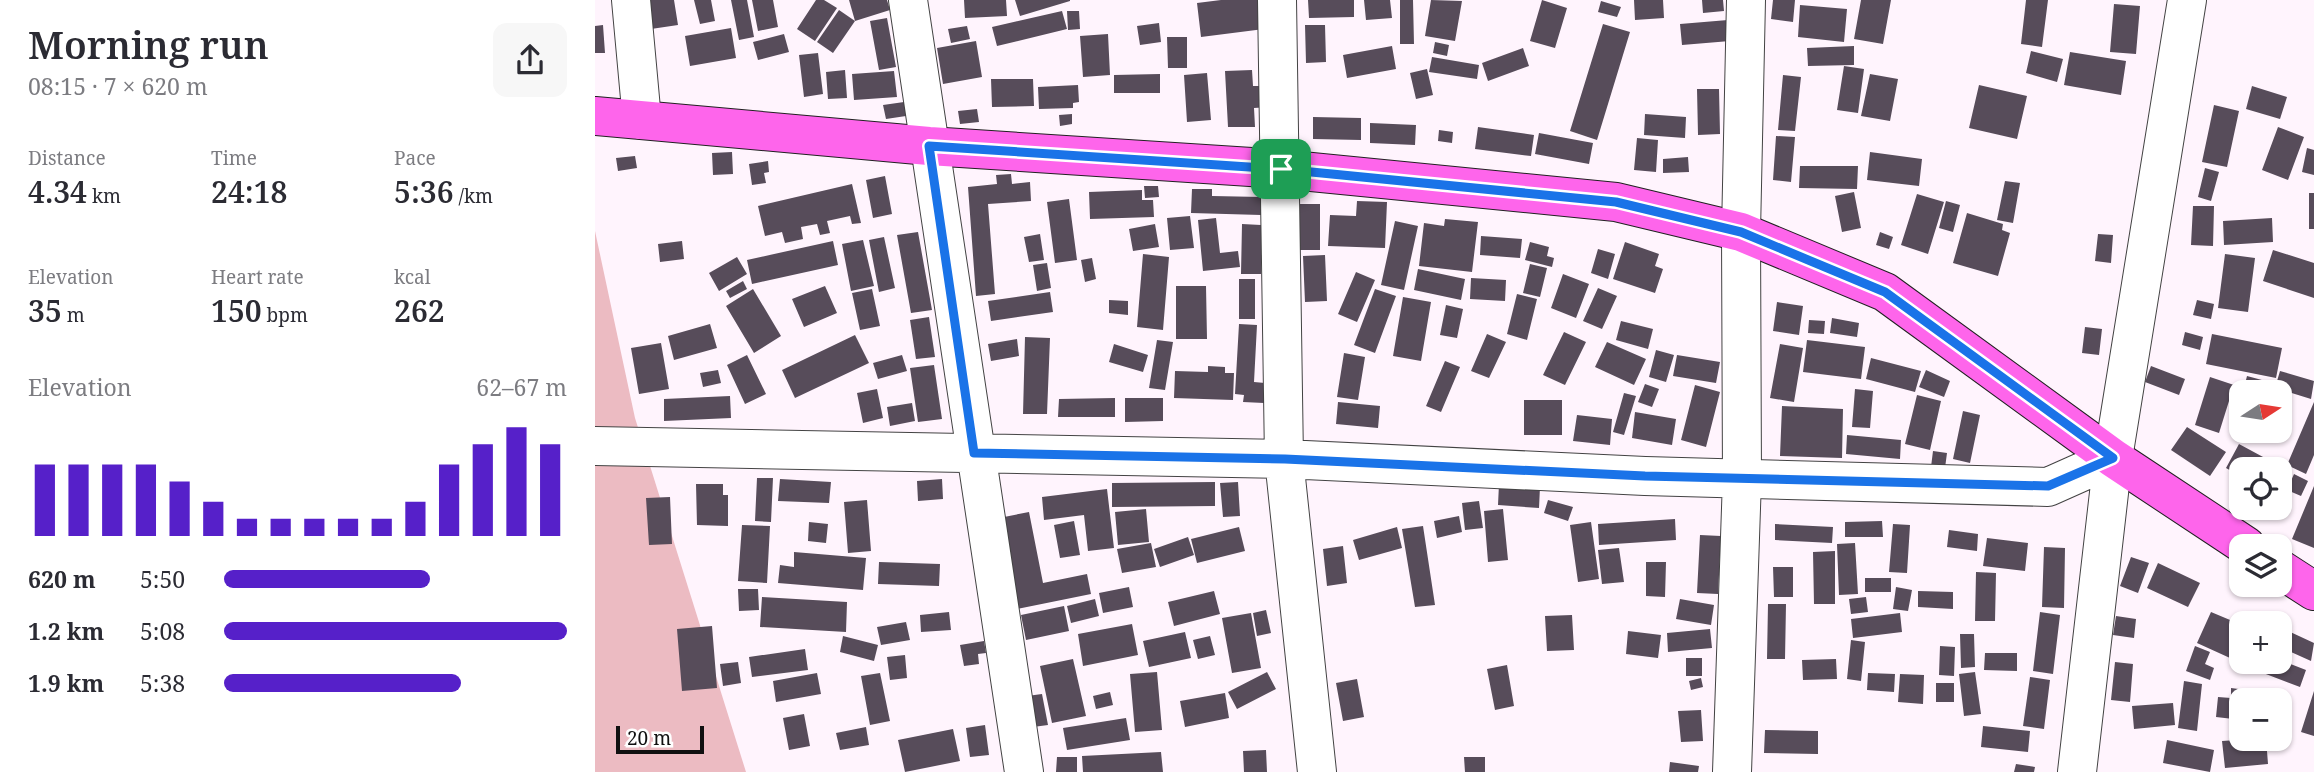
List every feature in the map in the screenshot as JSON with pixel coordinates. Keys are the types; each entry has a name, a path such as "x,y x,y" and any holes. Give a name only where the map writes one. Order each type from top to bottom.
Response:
{"main road":[{"path":"595,116 929,146 1281,169 1616,202 1741,232 1885,292 2113,458 2229,535"},
{"path":"2292,577 2314,591"}],"street":[{"path":"631,0 642,120"},
{"path":"908,0 1024,772"},
{"path":"1277,0 1285,459 1317,772"},
{"path":"1732,772 1742,479 1741,232 1746,0"},
{"path":"2077,772 2113,458 2187,0"},
{"path":"595,446 1285,459 1742,479 2048,486 2113,458"}],"shaded area":[{"path":"595,231 635,418 746,772 595,772"}],"building":[{"path":"646,0 674,0 678,25 651,29"},
{"path":"694,0 711,0 715,21 700,24"},
{"path":"731,0 747,0 754,37 739,40"},
{"path":"752,0 773,0 778,27 758,31"},
{"path":"816,0 824,0 837,8 815,41 797,29"},
{"path":"849,0 887,0 890,10 855,21"},
{"path":"964,0 1006,0 1007,16 965,18"},
{"path":"1015,0 1070,0 1070,1 1020,16"},
{"path":"1260,0 1264,29 1201,37 1197,3"},
{"path":"1308,0 1354,0 1354,17 1309,18"},
{"path":"1364,0 1390,0 1392,18 1366,20"},
{"path":"1400,0 1413,0 1414,44 1400,44"},
{"path":"1431,0 1462,1 1455,41 1425,36"},
{"path":"1542,0 1567,8 1555,48 1530,41"},
{"path":"1634,0 1663,0 1664,18 1635,20"},
{"path":"1702,0 1723,0 1724,11 1703,13"},
{"path":"1773,0 1795,0 1793,22 1771,19"},
{"path":"1861,0 1891,0 1883,44 1854,39"},
{"path":"2026,0 2048,0 2042,47 2021,44"},
{"path":"1601,1 1621,7 1617,17 1598,12"},
{"path":"2114,4 2140,6 2136,54 2110,52"},
{"path":"1800,5 1847,9 1844,42 1798,37"},
{"path":"839,10 855,21 833,53 817,42"},
{"path":"1062,11 1067,29 997,46 992,27"},
{"path":"1067,11 1079,11 1080,29 1068,30"},
{"path":"887,18 896,67 879,70 870,21"},
{"path":"1728,20 1730,41 1682,45 1680,24"},
{"path":"1159,23 1161,42 1140,45 1137,26"},
{"path":"1603,24 1630,32 1597,140 1570,131"},
{"path":"603,25 605,53 595,53 595,26"},
{"path":"1305,25 1325,25 1326,62 1306,63"},
{"path":"967,26 970,39 951,43 948,29"},
{"path":"731,28 736,58 690,66 685,36"},
{"path":"784,34 789,52 758,60 753,42"},
{"path":"1108,34 1110,75 1083,77 1080,36"},
{"path":"1167,37 1187,37 1187,68 1168,68"},
{"path":"976,41 982,77 943,84 937,48"},
{"path":"1435,42 1449,45 1447,56 1433,53"},
{"path":"1392,46 1396,69 1347,78 1343,55"},
{"path":"1854,46 1854,65 1808,66 1807,48"},
{"path":"1523,48 1529,66 1488,81 1482,63"},
{"path":"2031,51 2063,59 2057,82 2026,73"},
{"path":"2070,52 2126,61 2121,95 2064,85"},
{"path":"818,53 823,94 804,97 799,55"},
{"path":"1432,57 1479,65 1477,79 1429,72"},
{"path":"1844,66 1864,69 1858,113 1837,110"},
{"path":"1427,69 1433,95 1416,99 1410,73"},
{"path":"845,70 847,98 828,99 826,72"},
{"path":"1252,70 1253,86 1269,86 1270,107 1254,108 1255,127 1228,127 1225,71"},
{"path":"894,71 897,97 854,100 852,74"},
{"path":"1207,73 1211,120 1187,122 1184,75"},
{"path":"1160,74 1160,93 1114,93 1114,75"},
{"path":"1870,74 1898,79 1890,121 1861,116"},
{"path":"1783,75 1801,77 1795,131 1778,130"},
{"path":"991,79 1033,79 1034,106 992,107"},
{"path":"1078,85 1079,102 1073,103 1073,108 1039,109 1038,87"},
{"path":"1979,85 2027,96 2017,139 1969,128"},
{"path":"2252,86 2287,97 2280,119 2246,109"},
{"path":"1697,89 1719,89 1720,134 1698,135"},
{"path":"904,102 906,116 886,119 883,105"},
{"path":"2214,105 2239,111 2227,167 2202,162"},
{"path":"977,109 979,122 960,124 958,111"},
{"path":"1072,114 1072,124 1060,126 1059,115"},
{"path":"1645,114 1686,117 1685,138 1644,135"},
{"path":"1313,117 1361,118 1361,140 1313,139"},
{"path":"1370,123 1416,125 1415,145 1370,143"},
{"path":"1478,127 1534,135 1531,156 1475,149"},
{"path":"2278,127 2304,137 2288,180 2262,170"},
{"path":"1439,130 1453,132 1452,143 1438,141"},
{"path":"1539,133 1593,143 1589,164 1535,154"},
{"path":"1776,136 1795,137 1791,182 1773,180"},
{"path":"1637,138 1658,140 1656,172 1634,170"},
{"path":"2307,148 2314,150 2314,175 2302,172"},
{"path":"732,152 733,174 713,175 712,153"},
{"path":"1870,152 1922,159 1919,186 1867,180"},
{"path":"635,156 637,168 618,171 616,158"},
{"path":"1688,157 1689,172 1663,173 1663,159"},
{"path":"768,161 769,172 764,173 766,183 752,185 749,164"},
{"path":"1800,166 1858,166 1857,189 1799,188"},
{"path":"2205,168 2219,172 2211,201 2198,197"},
{"path":"1011,174 1012,184 1030,182 1031,201 988,204 995,294 976,296 968,187 997,184 996,175"},
{"path":"885,176 892,214 873,218 866,180"},
{"path":"2005,181 2020,183 2013,223 1997,220"},
{"path":"852,184 861,223 852,224 850,216 827,221 830,233 820,235 817,224 801,227 803,239 785,243 782,232 765,236 758,206"},
{"path":"1144,186 1158,186 1159,197 1145,198"},
{"path":"1192,189 1212,189 1212,196 1262,197 1261,215 1191,213"},
{"path":"1142,190 1142,200 1153,200 1154,217 1090,219 1089,192"},
{"path":"1854,192 1861,228 1842,232 1835,196"},
{"path":"2309,193 2314,193 2314,229 2309,229"},
{"path":"1917,194 1944,202 1928,254 1901,245"},
{"path":"1069,199 1077,260 1055,263 1047,202"},
{"path":"1357,201 1387,202 1385,248 1328,246 1330,215 1356,216"},
{"path":"1946,201 1960,205 1953,232 1939,228"},
{"path":"1299,204 1320,204 1320,250 1299,250"},
{"path":"2193,206 2214,206 2213,246 2191,245"},
{"path":"1967,213 2003,224 2002,230 2010,233 1998,276 1953,263"},
{"path":"1190,216 1194,248 1170,250 1167,218"},
{"path":"1216,218 1220,253 1238,251 1240,267 1203,271 1198,220"},
{"path":"2272,218 2273,242 2224,245 2223,221"},
{"path":"1445,219 1478,222 1472,272 1419,266 1424,223 1444,226"},
{"path":"1395,221 1418,226 1404,290 1381,285"},
{"path":"1155,224 1159,247 1133,251 1129,229"},
{"path":"1242,224 1261,225 1261,274 1241,274"},
{"path":"918,232 932,310 911,313 897,235"},
{"path":"1880,232 1893,237 1889,249 1876,245"},
{"path":"1040,234 1044,260 1029,262 1024,237"},
{"path":"2098,234 2113,235 2111,263 2095,261"},
{"path":"1481,236 1522,239 1520,258 1480,255"},
{"path":"884,237 895,288 879,292 869,240"},
{"path":"863,240 874,286 851,291 842,244"},
{"path":"682,241 684,259 660,262 658,244"},
{"path":"833,241 838,265 752,284 747,260"},
{"path":"1530,242 1549,247 1547,256 1554,258 1552,267 1525,260"},
{"path":"1625,242 1659,254 1655,266 1663,269 1655,293 1613,279"},
{"path":"1598,249 1615,254 1608,279 1591,273"},
{"path":"2273,250 2314,263 2314,298 2263,281"},
{"path":"1143,254 1169,257 1163,330 1137,327"},
{"path":"2225,254 2255,258 2248,312 2218,308"},
{"path":"1325,255 1327,301 1305,302 1303,256"},
{"path":"737,257 747,274 719,291 709,273"},
{"path":"1092,258 1096,279 1085,282 1081,260"},
{"path":"1047,263 1051,288 1037,291 1033,265"},
{"path":"1530,264 1547,268 1540,297 1523,293"},
{"path":"1418,269 1465,279 1461,300 1414,290"},
{"path":"1356,272 1375,280 1357,322 1338,314"},
{"path":"1563,274 1589,284 1576,318 1551,308"},
{"path":"1471,278 1506,280 1505,301 1470,299"},
{"path":"1239,279 1255,279 1255,319 1239,319"},
{"path":"743,281 747,289 730,298 726,291"},
{"path":"825,286 837,313 804,327 792,299"},
{"path":"1176,286 1206,286 1207,339 1176,339"},
{"path":"1598,288 1617,296 1602,329 1583,321"},
{"path":"753,289 781,336 754,353 726,306"},
{"path":"872,289 880,326 860,330 852,293"},
{"path":"1375,289 1396,296 1375,353 1354,345"},
{"path":"1050,292 1053,312 991,321 988,301"},
{"path":"1517,294 1537,299 1527,340 1507,334"},
{"path":"1403,297 1431,302 1421,361 1393,356"},
{"path":"1109,300 1128,301 1128,315 1109,313"},
{"path":"2197,300 2214,304 2211,319 2193,315"},
{"path":"1777,302 1803,306 1799,335 1773,331"},
{"path":"1446,305 1463,309 1457,338 1440,335"},
{"path":"929,317 935,357 916,359 910,320"},
{"path":"1832,318 1859,323 1857,337 1830,333"},
{"path":"1809,320 1825,321 1824,334 1808,333"},
{"path":"1621,321 1653,329 1648,349 1616,340"},
{"path":"710,324 717,348 674,360 668,336"},
{"path":"1239,324 1257,325 1254,382 1265,383 1264,403 1243,402 1244,395 1235,394"},
{"path":"2085,327 2102,329 2099,355 2082,353"},
{"path":"1564,332 1586,342 1565,385 1543,375"},
{"path":"2185,332 2203,337 2200,350 2182,345"},
{"path":"1487,334 1506,342 1489,378 1471,371"},
{"path":"2212,334 2282,348 2276,378 2206,364"},
{"path":"855,335 869,363 795,398 782,370"},
{"path":"1025,337 1050,338 1047,414 1023,414"},
{"path":"1017,339 1019,356 991,361 988,344"},
{"path":"1157,340 1173,342 1165,390 1149,388"},
{"path":"1807,340 1865,347 1861,379 1803,372"},
{"path":"1607,342 1646,359 1634,385 1595,367"},
{"path":"661,343 669,389 639,394 631,348"},
{"path":"1114,344 1148,355 1143,372 1109,362"},
{"path":"1780,344 1803,348 1794,402 1770,398"},
{"path":"1656,350 1674,355 1666,382 1649,377"},
{"path":"1344,353 1365,357 1358,400 1337,397"},
{"path":"747,355 766,394 745,404 727,365"},
{"path":"902,355 907,371 878,379 873,363"},
{"path":"1677,355 1720,362 1716,383 1673,376"},
{"path":"1871,358 1921,371 1915,392 1866,379"},
{"path":"1445,361 1460,367 1441,412 1426,406"},
{"path":"934,365 942,419 918,422 910,368"},
{"path":"1208,366 1225,367 1225,373 1234,373 1233,400 1174,398 1175,371 1208,372"},
{"path":"2151,366 2185,379 2179,395 2145,382"},
{"path":"718,370 721,383 703,387 700,373"},
{"path":"1926,370 1950,381 1944,397 1919,387"},
{"path":"2280,371 2314,381 2311,399 2293,394 2293,380 2277,380"},
{"path":"2247,376 2262,380 2246,380"},
{"path":"2210,377 2229,383 2229,401 2219,433 2195,425"},
{"path":"1645,384 1659,389 1652,407 1638,402"},
{"path":"1695,385 1720,392 1706,447 1681,440"},
{"path":"877,389 883,418 863,423 857,393"},
{"path":"1855,389 1873,391 1870,428 1852,427"},
{"path":"1624,393 1636,396 1624,435 1613,432"},
{"path":"1917,395 1941,401 1930,450 1905,444"},
{"path":"730,396 731,418 664,421 664,399"},
{"path":"1115,398 1115,417 1058,417 1059,399"},
{"path":"1125,398 1163,398 1163,421 1125,422"},
{"path":"1524,400 1562,400 1562,435 1524,435"},
{"path":"1338,402 1380,406 1378,428 1336,424"},
{"path":"2314,402 2314,455 2306,474 2292,467 2290,457"},
{"path":"912,403 915,421 890,426 887,407"},
{"path":"1782,406 1843,409 1842,458 1780,456"},
{"path":"1963,411 1980,415 1970,463 1953,459"},
{"path":"1635,412 1676,419 1672,445 1632,438"},
{"path":"1577,415 1612,419 1610,445 1573,441"},
{"path":"2187,427 2226,452 2210,476 2171,450"},
{"path":"1847,435 1901,440 1900,459 1846,454"},
{"path":"2239,444 2263,457 2232,457"},
{"path":"1933,451 1947,453 1945,468 1931,467"},
{"path":"2294,474 2308,481 2301,496 2292,492"},
{"path":"757,478 773,478 771,522 755,521"},
{"path":"780,479 831,482 829,503 778,501"},
{"path":"942,479 943,499 918,501 917,481"},
{"path":"1215,482 1215,506 1112,507 1112,483"},
{"path":"1238,482 1240,516 1223,517 1220,483"},
{"path":"696,484 723,484 723,495 728,495 728,526 697,525"},
{"path":"1499,484 1540,487 1539,508 1498,505"},
{"path":"2314,486 2314,548 2292,539"},
{"path":"1107,489 1114,548 1088,551 1084,515 1044,520 1042,497"},
{"path":"670,497 672,544 649,545 646,498"},
{"path":"867,500 871,551 848,553 844,502"},
{"path":"1548,500 1573,507 1568,521 1544,513"},
{"path":"1479,501 1483,528 1465,530 1462,503"},
{"path":"1146,509 1149,542 1118,545 1115,512"},
{"path":"1503,509 1508,560 1488,562 1484,511"},
{"path":"1029,512 1043,583 1087,574 1091,594 1017,609 999,518"},
{"path":"1459,516 1462,532 1437,538 1434,521"},
{"path":"1675,519 1676,540 1599,545 1598,524"},
{"path":"1074,521 1080,555 1060,558 1054,525"},
{"path":"1882,521 1883,537 1845,537 1845,522"},
{"path":"809,522 828,524 826,543 808,541"},
{"path":"1591,522 1599,579 1578,582 1570,525"},
{"path":"1775,524 1833,527 1832,543 1775,540"},
{"path":"1893,524 1910,525 1907,573 1889,572"},
{"path":"742,525 770,526 767,583 738,581"},
{"path":"1423,526 1435,605 1415,607 1402,529"},
{"path":"1239,527 1245,551 1197,563 1191,539"},
{"path":"1397,527 1402,548 1359,560 1353,540"},
{"path":"1949,530 1978,534 1977,551 1947,547"},
{"path":"1700,535 1721,536 1718,594 1697,593"},
{"path":"1188,537 1194,555 1160,567 1154,549"},
{"path":"1987,538 2028,543 2025,571 1983,566"},
{"path":"1151,543 1156,567 1122,573 1117,549"},
{"path":"1855,543 1858,594 1839,595 1837,544"},
{"path":"1343,546 1347,583 1327,586 1323,549"},
{"path":"2044,547 2065,548 2064,608 2042,607"},
{"path":"1619,548 1624,582 1602,584 1598,550"},
{"path":"1835,551 1835,604 1814,604 1813,552"},
{"path":"794,552 866,558 863,590 778,583 780,565 794,567"},
{"path":"2131,557 2149,563 2138,593 2120,586"},
{"path":"879,562 940,564 939,586 878,584"},
{"path":"1646,562 1666,562 1665,597 1646,596"},
{"path":"2158,563 2200,583 2188,607 2147,588"},
{"path":"1773,567 1793,567 1793,597 1774,597"},
{"path":"1976,572 1996,573 1995,621 1975,621"},
{"path":"1865,578 1891,578 1891,592 1865,592"},
{"path":"1129,587 1133,607 1103,613 1099,593"},
{"path":"1896,587 1912,590 1908,611 1893,609"},
{"path":"738,589 758,589 759,610 739,611"},
{"path":"1214,591 1220,614 1174,626 1168,602"},
{"path":"1918,591 1953,592 1953,609 1918,607"},
{"path":"762,597 847,602 846,632 760,627"},
{"path":"1866,597 1868,612 1851,614 1849,599"},
{"path":"1095,599 1099,616 1071,623 1067,606"},
{"path":"1680,599 1714,605 1711,625 1676,619"},
{"path":"1768,604 1786,604 1785,659 1767,659"},
{"path":"1064,606 1069,631 1026,640 1021,615"},
{"path":"1266,610 1271,633 1257,636 1253,613"},
{"path":"949,612 951,630 921,632 920,615"},
{"path":"2040,612 2060,615 2053,674 2033,671"},
{"path":"2211,612 2229,620 2229,658 2197,643"},
{"path":"1251,613 1261,668 1232,673 1222,618"},
{"path":"1900,613 1902,632 1853,638 1851,619"},
{"path":"1572,615 1574,650 1547,651 1545,616"},
{"path":"2116,616 2136,619 2134,638 2113,635"},
{"path":"906,622 910,640 881,645 877,627"},
{"path":"1132,624 1138,655 1083,666 1078,634"},
{"path":"712,626 717,688 682,691 677,629"},
{"path":"1710,629 1712,648 1668,652 1667,633"},
{"path":"1628,631 1661,635 1658,658 1626,654"},
{"path":"1185,632 1191,658 1149,667 1143,641"},
{"path":"2292,633 2314,643 2311,661 2292,652"},
{"path":"1960,634 1974,634 1975,667 1961,668"},
{"path":"843,636 878,645 874,661 840,652"},
{"path":"1210,636 1215,655 1198,659 1193,640"},
{"path":"1851,640 1865,642 1861,681 1847,679"},
{"path":"984,641 986,653 978,654 979,664 964,666 960,645"},
{"path":"1940,646 1955,647 1954,676 1939,675"},
{"path":"2195,646 2210,652 2205,664 2214,668 2210,680 2186,671"},
{"path":"805,649 808,670 752,677 749,657"},
{"path":"1985,653 2017,653 2017,671 1984,670"},
{"path":"905,655 907,678 890,680 887,657"},
{"path":"1686,658 1702,658 1702,676 1686,676"},
{"path":"1073,659 1086,716 1052,723 1040,666"},
{"path":"1836,659 1837,679 1803,680 1802,660"},
{"path":"738,662 741,683 723,686 720,664"},
{"path":"2115,662 2133,664 2130,702 2111,700"},
{"path":"1507,665 1514,706 1495,710 1487,669"},
{"path":"2292,665 2306,670 2300,687 2266,674 2292,674"},
{"path":"1157,672 1162,730 1135,732 1130,674"},
{"path":"1267,672 1276,689 1237,709 1228,692"},
{"path":"1975,672 1981,714 1964,716 1959,674"},
{"path":"817,673 821,694 776,702 773,681"},
{"path":"880,673 890,721 870,725 861,676"},
{"path":"1868,673 1895,674 1894,692 1867,690"},
{"path":"1900,674 1924,675 1923,704 1898,702"},
{"path":"2030,677 2050,680 2044,729 2023,726"},
{"path":"1701,678 1703,687 1691,690 1689,681"},
{"path":"1357,679 1364,717 1343,721 1336,683"},
{"path":"2184,681 2202,684 2197,731 2178,728"},
{"path":"1936,683 1954,683 1954,702 1936,702"},
{"path":"2314,691 2314,736 2301,732"},
{"path":"1110,692 1113,705 1096,709 1093,696"},
{"path":"1225,693 1229,718 1185,727 1180,701"},
{"path":"1042,694 1048,725 1033,727 1027,696"},
{"path":"2218,697 2229,698 2229,718 2216,717"},
{"path":"2173,703 2175,725 2134,729 2132,706"},
{"path":"1701,710 1703,741 1681,742 1678,711"},
{"path":"804,714 810,746 789,750 783,718"},
{"path":"1126,718 1130,740 1067,750 1063,728"},
{"path":"985,725 989,755 970,757 966,728"},
{"path":"1983,726 2030,731 2028,752 1981,747"},
{"path":"866,727 869,745 840,750 836,733"},
{"path":"953,729 960,761 905,772 898,740"},
{"path":"1765,730 1818,731 1818,754 1764,753"},
{"path":"2167,740 2214,750 2210,772 2163,763"},
{"path":"2222,741 2229,741 2229,751 2267,751 2268,764 2225,768"},
{"path":"1266,750 1267,772 1244,772 1243,751"},
{"path":"1161,752 1163,772 1083,772 1082,756"},
{"path":"1057,757 1077,757 1077,772 1056,772"},
{"path":"1464,757 1485,757 1485,772 1465,772"},
{"path":"1670,762 1699,766 1698,772 1669,772"},
{"path":"2016,764 2035,767 2034,772 2014,772"}],"route":[{"path":"929,146 1281,169 1616,202 1741,232 1885,292 2113,458 2048,486 1645,476 1285,459 974,453 929,146"}]}
